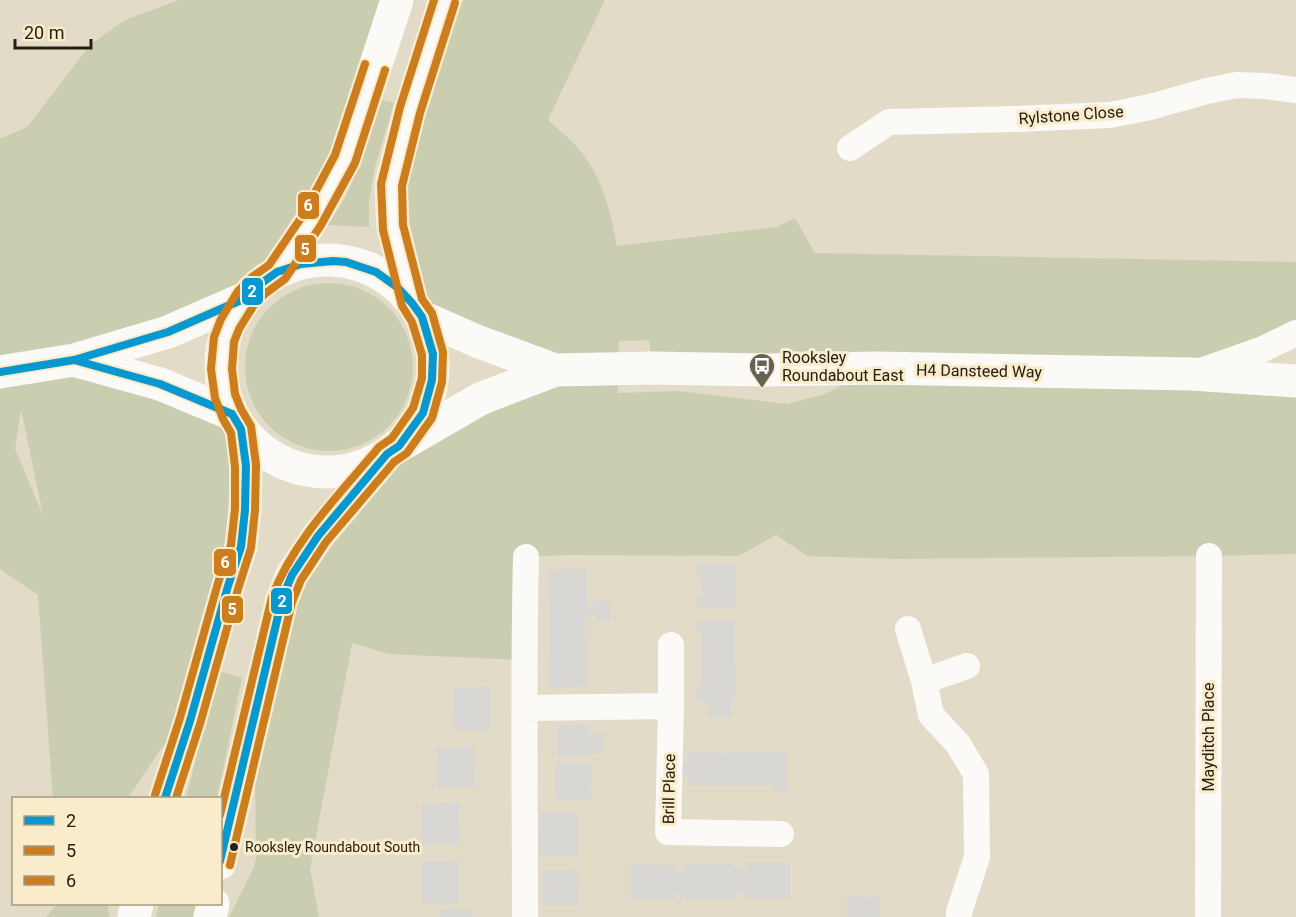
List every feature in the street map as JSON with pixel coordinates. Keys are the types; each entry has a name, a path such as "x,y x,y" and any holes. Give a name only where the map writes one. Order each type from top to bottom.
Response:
{"street":[{"path":"277,272 312,220 345,159 395,4"},
{"path":"222,855 282,600 292,575 318,536 423,413 432,380 433,354 417,310 393,227 391,185 410,110 442,8"},
{"name":"Rylstone Close","path":"850,147 890,122 1110,115 1236,85 1296,90"},
{"path":"393,450 366,465 341,472 325,472 308,471 284,464 257,447 237,421 225,397 221,369 224,340 230,324 246,298 259,285 277,272 301,264 346,262 376,272 396,286 417,310"},
{"path":"0,372 69,360 168,332 246,298"},
{"name":"H4 Dansteed Way","path":"417,310 479,342 569,370"},
{"path":"1192,374 1263,349 1296,333"},
{"path":"69,360 160,384 237,421"},
{"name":"H4 Dansteed Way","path":"393,450 480,399 569,370 876,368 1192,374 1296,381"},
{"path":"165,797 190,722 241,547 246,466 237,421"},
{"name":"Mayditch Place","path":"1208,917 1209,556"},
{"path":"525,917 526,557"},
{"path":"908,629 932,715 958,744 976,774 977,857 959,917"},
{"name":"Brill Place","path":"671,645 668,832 781,834"},
{"path":"924,681 967,666"},
{"path":"525,708 671,706"}],"green space":[{"path":"179,0 397,0 345,159 277,272 246,298 75,360 232,414 246,466 190,721 161,749 129,797 53,797 38,595 0,569 0,139 27,127 91,44 125,20","holes":["21,409 43,515 15,449"]},
{"path":"463,0 605,0 548,120 566,136 589,163 601,186 609,209 617,246 777,227 795,218 815,253 1296,262 1296,333 1194,374 1296,381 1296,554 897,559 807,556 776,535 739,556 526,557 524,660 389,654 352,643 310,869 319,917 229,917 254,867 256,858 254,717 282,600 387,454 554,370 422,317 393,227 424,64","holes":["649,340 653,368 874,369 825,394 787,404 679,391 618,393 619,341"]},
{"path":"381,100 394,103 375,167 369,201 369,227 328,225 346,196 361,161"},
{"path":"329,283 361,289 376,297 388,308 399,320 407,335 413,367 407,399 399,414 388,426 376,437 361,445 329,451 297,445 282,437 270,426 259,414 251,399 245,367 251,335 259,320 270,308 282,297 297,289"},
{"path":"218,671 242,678 217,797 186,797"},
{"path":"56,905 108,905 109,917 46,917"},
{"path":"159,905 196,905 193,917 156,917"}],"building":[{"path":"697,564 735,564 735,607 697,607 696,596 702,596 702,578 697,578"},
{"path":"587,569 587,605 595,605 595,601 610,601 610,620 596,621 596,616 585,616 586,686 550,687 548,570"},
{"path":"696,620 734,620 735,698 731,698 731,717 709,717 708,701 696,700 696,687 702,687 702,632 696,633"},
{"path":"491,687 491,730 454,730 453,688"},
{"path":"558,725 589,725 589,734 604,734 604,753 589,753 589,757 558,757"},
{"path":"474,746 475,787 438,788 437,747"},
{"path":"788,752 788,791 773,791 773,785 687,785 687,774 682,774 682,762 688,762 688,753"},
{"path":"555,763 592,764 591,800 555,799"},
{"path":"459,803 460,844 422,845 422,804"},
{"path":"539,813 578,813 578,856 539,856"},
{"path":"459,861 459,904 422,904 422,862"},
{"path":"745,863 790,863 790,899 745,899 745,894 733,894 733,900 686,900 686,894 675,895 675,900 631,899 631,865 677,865 677,871 686,871 686,864 734,864 734,869 745,869"},
{"path":"578,870 579,905 542,905 541,871"},
{"path":"847,896 879,897 879,917 847,917"},
{"path":"472,908 473,917 440,917 439,910"}],"transit line":[{"name":"6","path":"222,807 272,597 281,576 305,536 319,518 379,447 392,438 413,408 422,378 422,355 412,322 402,306 383,230 381,184 400,107 434,0"},
{"name":"5","path":"230,865 292,602 301,580 326,542 394,462 407,453 432,418 442,382 443,352 432,313 422,299 403,225 402,186 420,113 455,3"},
{"name":"6","path":"155,795 231,545 235,509 235,467 231,433 215,398 211,369 214,337 221,319 238,291 269,265 303,215 335,155 365,64"},
{"name":"5","path":"176,797 251,548 256,465 251,426 235,394 232,369 234,342 254,305 285,279 321,225 355,163 385,70"},
{"name":"2","path":"0,372 74,360 168,332 246,298 277,272 301,264 346,262 376,272 397,287 422,317 433,354 432,380 423,413 399,446 387,454 318,536 292,575 282,599 222,853"},
{"name":"2","path":"68,361 74,360 160,384 232,414"},
{"name":"2","path":"165,797 241,547 246,466 241,429 232,414"}],"place":[{"name":"Rooksley Roundabout East","path":"762,389"},
{"name":"Rooksley Roundabout South","path":"234,847"}]}
